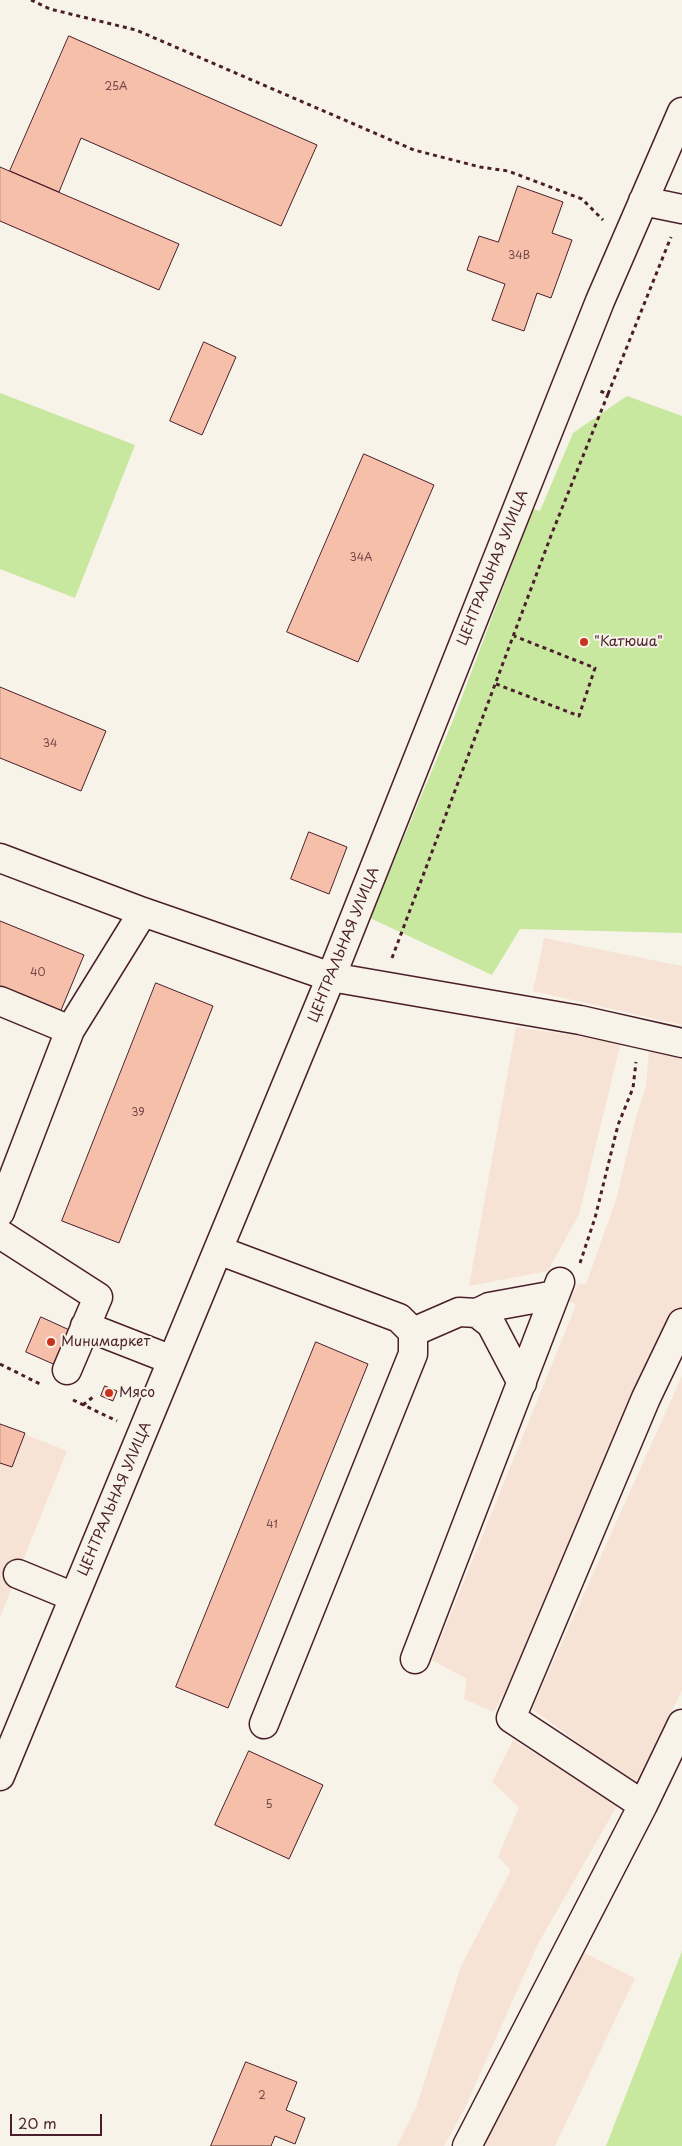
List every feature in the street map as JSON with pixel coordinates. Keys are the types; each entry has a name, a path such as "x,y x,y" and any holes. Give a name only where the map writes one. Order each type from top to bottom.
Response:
{"street":[{"name":"ЦЕНТРАЛЬНАЯ УЛИЦА","path":"0,1776 331,977 625,242 682,112"},
{"path":"643,201 678,219"},
{"path":"0,858 143,912 331,977 580,1020 682,1043"},
{"path":"0,1212 70,1030 143,912"},
{"path":"0,1000 70,1030"},
{"path":"0,1234 98,1297 67,1370"},
{"path":"218,1250 399,1318 413,1332 413,1354 264,1724"},
{"path":"413,1332 459,1312 477,1313 489,1306 558,1289"},
{"path":"415,1659 558,1289"},
{"path":"477,1313 491,1324 522,1383"},
{"path":"643,1805 511,1718 646,1398 682,1323"},
{"path":"85,1326 172,1360"},
{"path":"18,1574 74,1597"},
{"path":"467,2146 643,1805 682,1724"}],"path":[{"path":"31,0 50,9 136,30 414,150 480,167 508,171 582,199 625,242"},
{"path":"390,964 552,533 678,219"},
{"path":"569,379 608,394"},
{"path":"496,684 579,716 595,668 514,636"},
{"path":"558,1289 580,1263 595,1218 618,1124 633,1088 638,1033"},
{"path":"83,1405 93,1397"}],"shaded area":[{"path":"544,938 682,966 682,1025 533,991"},
{"path":"516,1027 621,1042 579,1214 548,1271 469,1286"},
{"path":"649,1051 682,1058 682,1323 552,1603 494,1712 464,1699 467,1679 432,1660 576,1305 569,1301 578,1284 586,1284 616,1200 634,1125 646,1085"},
{"path":"682,1376 682,1690 636,1785 532,1709"},
{"path":"0,1424 67,1451 0,1617"},
{"path":"513,1740 618,1804 538,1944 464,2110 444,2146 397,2146 417,2105 461,1966 511,1870 498,1857 519,1807 492,1782"},
{"path":"583,1952 635,1978 555,2146 477,2146"}],"green space":[{"path":"0,393 135,445 75,598 0,569"},
{"path":"627,396 682,416 682,933 520,929 492,975 370,918 454,718 533,509 540,511 573,433"},
{"path":"682,1951 682,2146 606,2146"}],"building":[{"path":"69,36 317,145 281,226 81,138 59,192 10,171"},
{"path":"0,167 179,244 159,290 0,221"},
{"path":"518,186 563,202 552,233 572,240 551,298 537,293 524,331 492,320 505,284 467,270 479,236 498,242"},
{"path":"204,342 236,357 202,435 170,421"},
{"path":"364,454 434,485 358,662 287,632"},
{"path":"0,687 106,731 81,791 0,758"},
{"path":"309,832 347,847 329,894 291,879"},
{"path":"0,921 84,955 59,1015 0,991"},
{"path":"156,983 213,1006 119,1243 62,1221"},
{"name":"Минимаркет","path":"41,1317 76,1333 60,1367 26,1352"},
{"path":"316,1342 368,1364 228,1708 176,1687"},
{"name":"Мясо","path":"105,1386 117,1391 113,1401 101,1396"},
{"path":"0,1424 25,1433 12,1467 0,1463"},
{"path":"249,1751 323,1785 289,1859 215,1825"},
{"path":"246,2062 297,2082 286,2110 305,2118 295,2144 275,2136 271,2146 211,2146"}],"place":[{"name":"\"Катюша\"","path":"584,642"},
{"name":"Минимаркет","path":"51,1342"},
{"name":"Мясо","path":"109,1393"}]}
